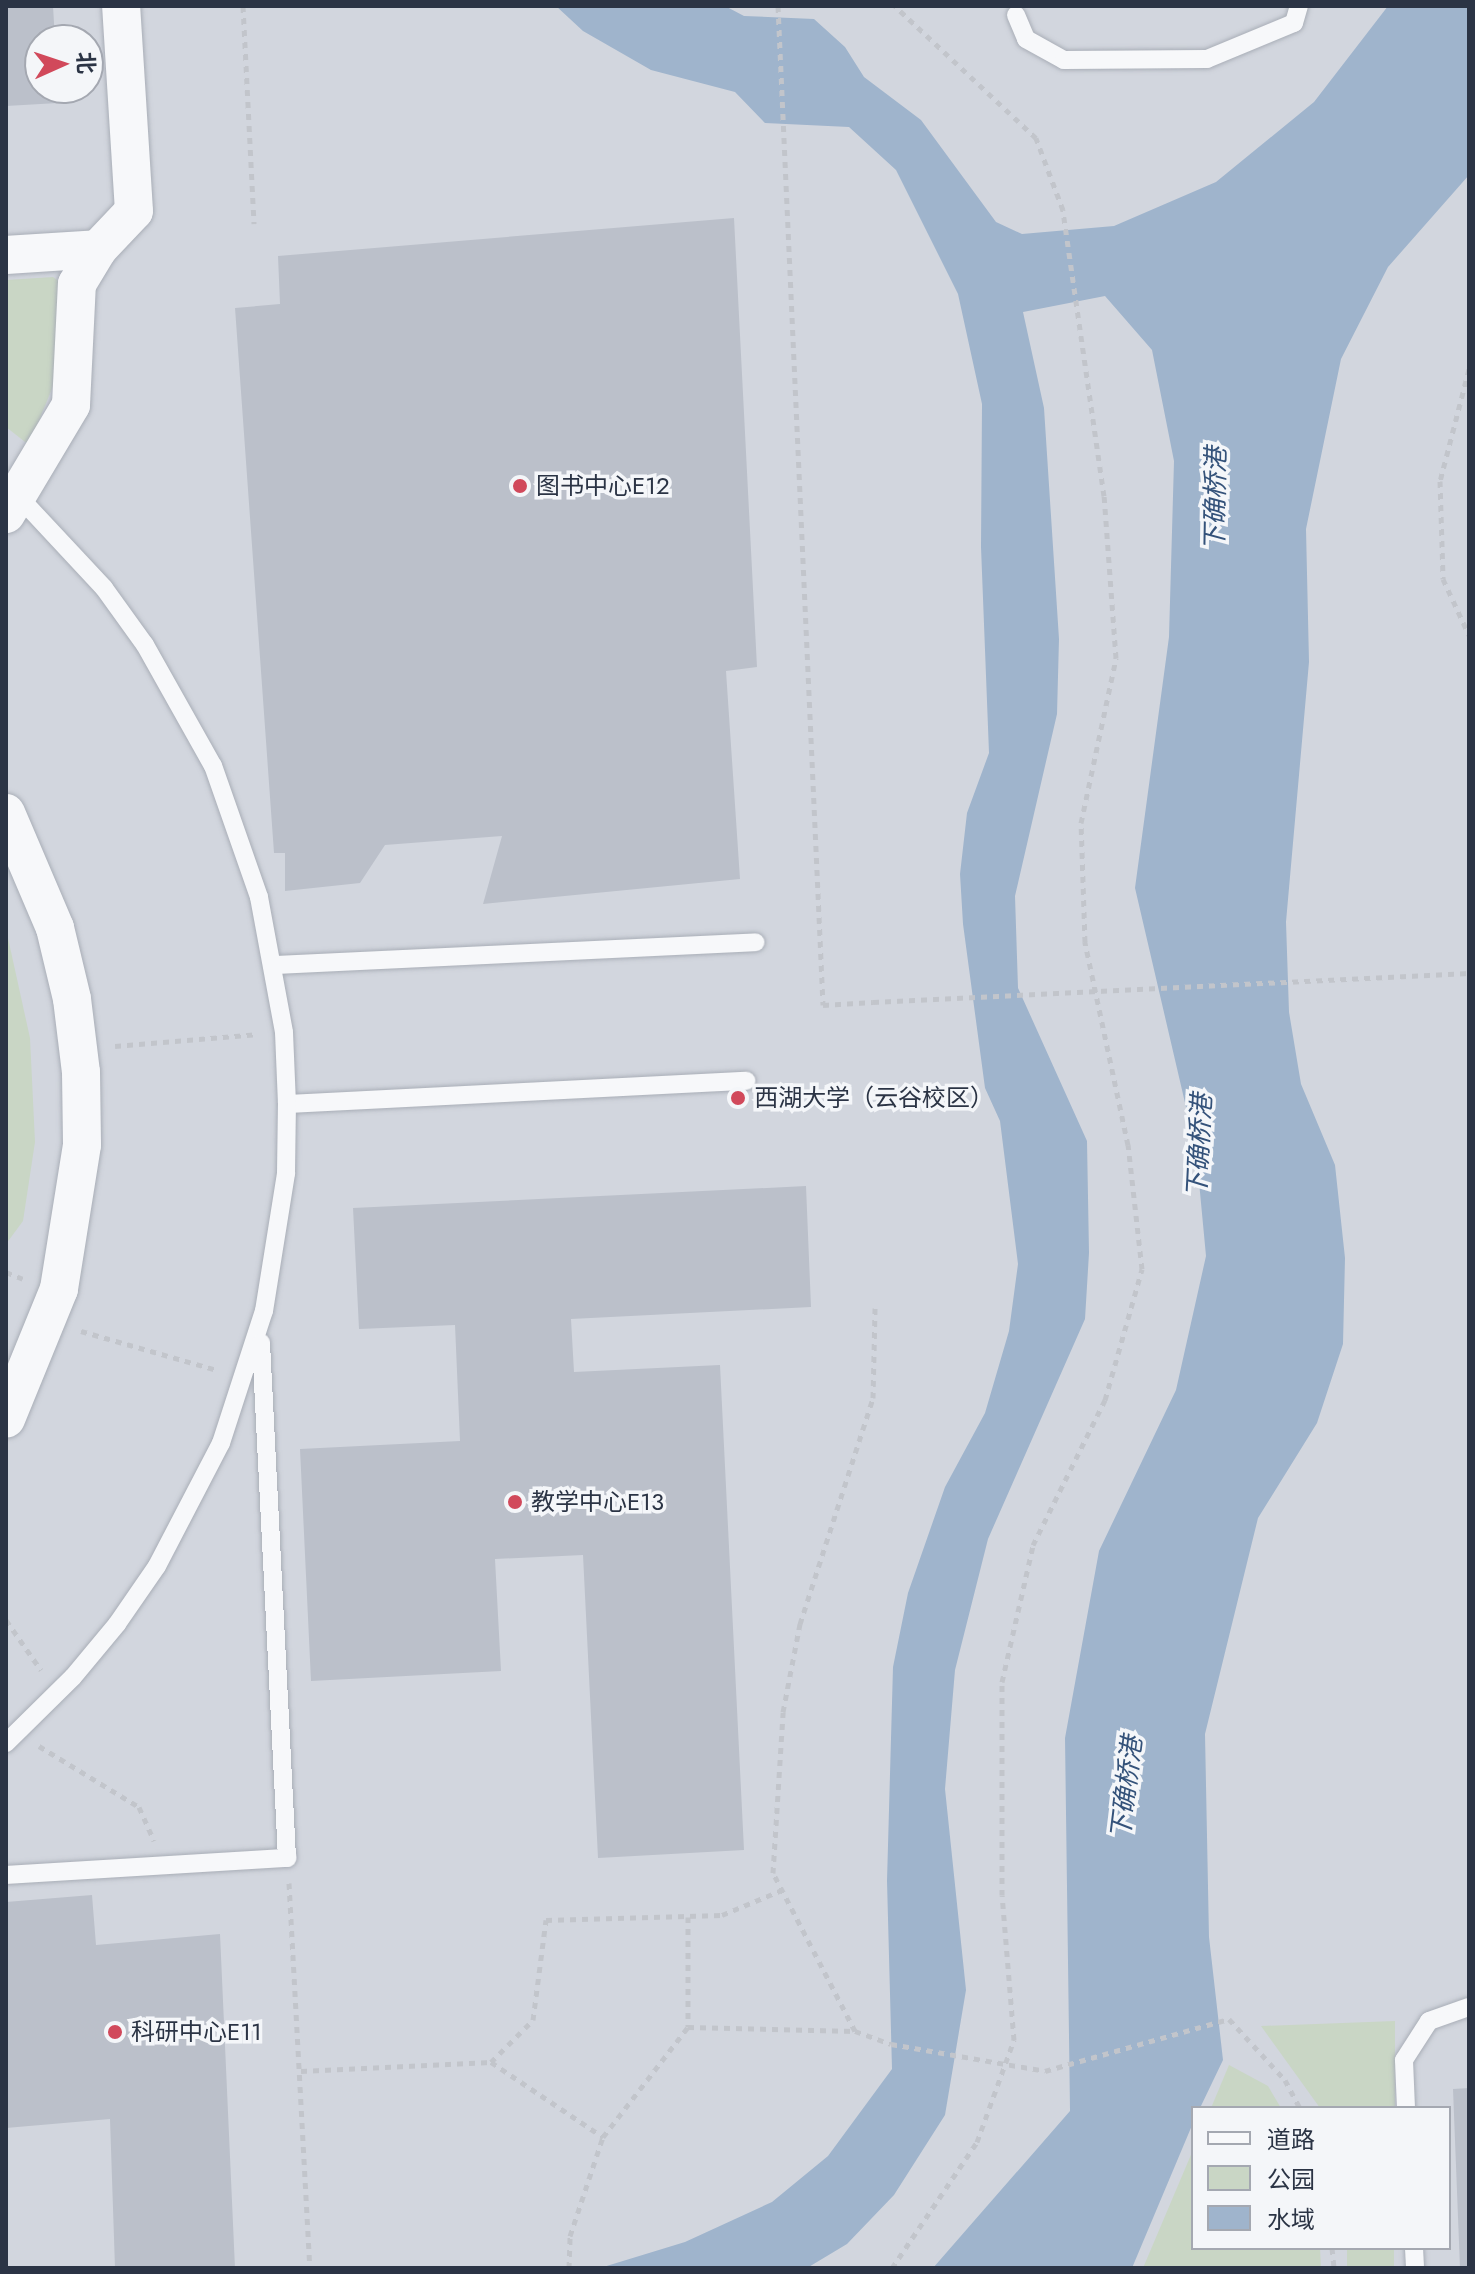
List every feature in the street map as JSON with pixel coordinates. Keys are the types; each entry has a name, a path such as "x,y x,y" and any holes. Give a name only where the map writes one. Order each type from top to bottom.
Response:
{"street":[{"path":"13,506 71,405 77,284 98,249 134,211 121,6"},
{"path":"6,255 98,249"},
{"path":"6,813 55,928 78,1049 82,1145 74,1217 47,1322 6,1419"}],"lane":[{"path":"1016,15 1026,39 1064,60 1207,59 1294,23 1299,6"},
{"path":"12,1738 57,1693 117,1624 157,1566 209,1468 245,1378 278,1243 287,1104 284,1032 274,965 239,831 182,704 104,588 13,506"},
{"path":"274,965 755,942"},
{"path":"287,1104 746,1081"},
{"path":"6,1875 287,1858 260,1326"},
{"path":"1406,2106 1404,2060 1429,2021 1469,2007"}],"path":[{"path":"243,6 254,224"},
{"path":"778,6 823,1005 1469,973"},
{"path":"892,2268 977,2142 1014,2040 1002,1895 1002,1682 1033,1545 1105,1400 1142,1269 1128,1145 1085,942 1081,823 1116,658 1104,496 1063,210 1036,138 895,6"},
{"path":"1469,369 1440,481 1443,579 1469,635"},
{"path":"78,1049 284,1032"},
{"path":"855,2031 773,1873 783,1712 800,1624 873,1398 875,1308"},
{"path":"47,1322 245,1378"},
{"path":"6,1620 57,1693"},
{"path":"12,1738 139,1807 165,1865"},
{"path":"287,1858 310,2268"},
{"path":"491,2062 533,2020 546,1920 722,1915 782,1890"},
{"path":"569,2268 570,2236 603,2137 688,2027 688,1917"},
{"path":"688,2027 855,2031 891,2044 1045,2071 1229,2019 1285,2080 1299,2106"},
{"path":"301,2071 491,2062 603,2137"}],"shaded area":[{"name":"西湖大学（云谷校区）","path":"6,6 1469,6 1469,2268 6,2268"}],"green space":[{"path":"53,277 60,282 60,369 29,445 6,427 6,280"},
{"path":"6,929 30,1038 35,1142 23,1221 6,1244"},
{"path":"1395,2021 1395,2106 1319,2106 1261,2026"},
{"path":"1229,2065 1268,2086 1280,2106 1212,2106"},
{"path":"1191,2155 1191,2250 1320,2250 1321,2268 1143,2268"},
{"path":"1347,2250 1394,2250 1394,2268 1347,2268"}],"water":[{"name":"下确桥港","path":"556,6 725,6 744,16 814,19 845,47 864,77 921,120 996,222 1022,234 1114,226 1216,182 1314,102 1388,6 1469,6 1469,175 1388,267 1341,359 1306,529 1309,662 1286,922 1289,1012 1301,1084 1335,1165 1345,1258 1343,1344 1317,1423 1258,1518 1205,1734 1209,1937 1223,2060 1201,2106 1191,2106 1191,2128 1132,2268 933,2268 1070,2111 1065,1738 1099,1551 1176,1390 1206,1256 1196,1150 1135,888 1169,637 1174,461 1152,350 1105,296 1023,312 1044,408 1059,639 1057,714 1015,896 1018,988 1087,1141 1089,1253 1085,1319 988,1539 955,1670 945,1789 966,1990 945,2115 894,2195 847,2244 807,2268 600,2268 685,2242 772,2202 828,2156 892,2069 887,1881 893,1667 908,1593 945,1487 985,1413 1009,1331 1018,1264 1000,1121 985,1088 963,924 960,874 967,813 989,753 981,547 982,404 958,294 896,170 849,127 765,123 735,92 651,70 583,31"}],"building":[{"path":"6,6 53,6 54,24 24,24 24,104 41,104 6,106"},
{"name":"图书中心E12","path":"734,218 757,667 726,671 740,879 483,904 502,836 385,845 360,883 285,891 285,853 274,853 235,308 280,304 278,256"},
{"name":"教学中心E13","path":"806,1186 811,1307 571,1319 574,1372 720,1365 744,1850 598,1858 583,1555 495,1559 501,1671 311,1681 300,1449 460,1441 455,1325 359,1329 353,1208"},
{"name":"科研中心E11","path":"92,1895 96,1945 220,1934 235,2268 115,2268 110,2119 6,2128 6,1902"},
{"path":"1469,2088 1469,2268 1460,2268 1453,2089"}],"place":[{"name":"图书中心E12","path":"520,486"},
{"name":"西湖大学（云谷校区）","path":"738,1098"},
{"name":"教学中心E13","path":"515,1502"},
{"name":"科研中心E11","path":"115,2032"}]}
